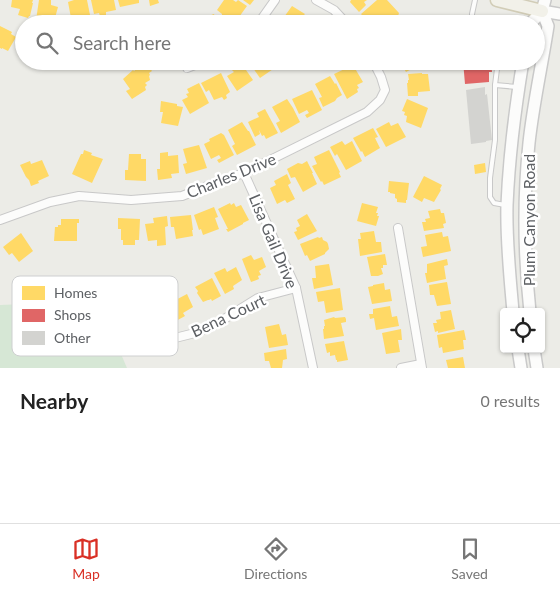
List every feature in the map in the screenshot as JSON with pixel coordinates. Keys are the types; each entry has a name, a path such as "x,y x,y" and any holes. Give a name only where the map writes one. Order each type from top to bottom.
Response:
{"main road":[{"path":"497,0 543,5 560,14"},
{"name":"Plum Canyon Road","path":"543,5 548,26 545,44"},
{"name":"Plum Canyon Road","path":"513,308 508,256 507,206 512,138 522,70"},
{"name":"Plum Canyon Road","path":"530,308 525,246 525,190 529,143 541,70"},
{"path":"519,353 521,368"},
{"path":"535,353 537,368"}],"street":[{"path":"264,15 275,0"},
{"path":"316,0 334,10 339,15"},
{"name":"Charles Drive","path":"0,220 50,202 79,196 131,200 182,196 244,173 367,112 380,100 385,90 378,70"},
{"name":"Lisa Gail Drive","path":"244,173 296,288 313,368"},
{"path":"398,228 422,366 401,368"},
{"name":"Bena Court","path":"178,337 213,326 258,298 296,288"}],"lane":[{"path":"472,15 475,0"},
{"path":"497,70 495,140 490,178 490,197 494,203 507,206"},
{"path":"495,85 519,88"}],"green space":[{"path":"0,305 12,305 12,356 122,356 127,368 0,368"}],"building: Homes":[{"path":"12,0 33,0 30,15 18,15 20,9 11,7"},
{"path":"39,0 51,0 51,5 58,7 56,15 37,15"},
{"path":"87,0 90,15 70,15 68,2"},
{"path":"91,0 114,0 116,10 106,12 106,15 94,14"},
{"path":"118,0 139,0 139,3 120,7"},
{"path":"149,0 158,0 159,3 150,6"},
{"path":"224,0 236,2 238,0 247,6 240,15 222,15 217,10"},
{"path":"243,0 254,0 250,5"},
{"path":"351,0 367,0 364,2 366,5 359,12 350,2"},
{"path":"377,0 387,0 399,13 398,15 361,14"},
{"path":"292,6 305,14 304,15 286,15"},
{"path":"0,26 12,32 11,34 15,36 15,39 8,51 0,48"},
{"path":"232,70 246,70 253,80 237,91 227,76 234,72"},
{"path":"254,70 272,70 260,78"},
{"path":"342,70 356,70 363,82 357,85 359,88 357,89 358,92 347,99 334,74"},
{"path":"134,71 152,71 149,73 150,80 145,83 147,85 145,87 146,90 132,99 126,91 130,89 123,79"},
{"path":"221,73 230,92 224,100 222,97 214,100 209,90 206,92 201,83"},
{"path":"408,74 428,74 430,91 418,92 418,96 408,96"},
{"path":"330,76 342,95 323,107 319,98 322,97 315,84"},
{"path":"199,83 209,103 190,114 182,100 188,97 186,94 189,93 187,89"},
{"path":"312,90 322,110 307,118 305,115 309,113 307,110 299,114 292,99"},
{"path":"287,99 300,122 281,133 276,123 280,121 272,107"},
{"path":"407,99 428,108 421,128 406,122 407,116 402,111"},
{"path":"161,101 183,107 178,126 161,123 163,112 160,112"},
{"path":"265,109 278,133 266,139 259,130 260,134 255,137 248,122 259,117 257,113"},
{"path":"242,122 256,145 237,155 232,146 235,144 228,130"},
{"path":"389,122 391,126 398,123 406,137 386,147 376,129"},
{"path":"373,128 378,137 375,138 380,148 365,157 353,138"},
{"path":"221,133 224,135 234,155 219,163 217,160 221,158 219,155 211,159 204,144"},
{"path":"342,141 345,145 352,141 362,161 346,170 337,154 335,156 330,147"},
{"path":"199,145 207,168 186,174 183,164 187,163 183,149"},
{"path":"84,150 92,153 91,155 103,159 92,183 72,174"},
{"path":"329,150 341,177 324,185 312,166 317,164 314,157"},
{"path":"168,152 168,156 178,155 179,173 171,174 172,178 158,180 157,169 160,169 160,153"},
{"path":"129,154 141,154 141,159 146,159 146,181 125,180 125,170 128,170"},
{"path":"42,160 49,176 31,186 20,165 30,161 31,164"},
{"path":"307,161 317,184 303,192 295,177 291,178 287,169"},
{"path":"485,163 486,172 475,174 474,165"},
{"path":"287,174 291,183 288,185 295,199 287,203 285,200 277,204 270,188 276,185 274,181"},
{"path":"424,176 442,185 434,202 424,198 422,202 413,197"},
{"path":"389,181 409,183 406,203 397,202 395,194 388,192"},
{"path":"230,203 231,205 234,203 236,207 241,205 249,220 228,232 218,209"},
{"path":"362,203 378,207 376,213 379,216 376,226 357,221"},
{"path":"214,207 218,217 215,218 219,229 203,235 201,229 199,230 194,215"},
{"path":"440,209 441,213 444,213 446,223 443,224 444,228 424,231 422,222 426,222 425,219 430,218 428,211"},
{"path":"307,214 317,231 298,240 294,232 300,226 297,220"},
{"path":"191,215 193,236 176,239 174,227 171,227 170,217"},
{"path":"167,216 168,226 165,227 166,245 157,246 157,240 148,241 145,224 154,223 153,218"},
{"path":"118,218 140,219 139,240 135,240 135,245 123,245 121,229 118,229"},
{"path":"61,219 79,219 79,223 77,223 77,241 54,241 55,227 61,225"},
{"path":"374,231 376,242 381,242 382,252 360,256 358,239 361,239 360,233"},
{"path":"442,232 443,237 448,236 451,251 423,257 421,247 427,246 425,235"},
{"path":"21,233 33,251 19,262 12,253 9,255 3,247"},
{"path":"322,237 327,242 329,249 325,254 310,261 307,255 305,256 300,244"},
{"path":"385,254 387,265 383,265 383,268 381,268 383,274 371,276 367,257"},
{"path":"251,255 254,260 262,257 266,267 259,271 261,275 258,276 259,279 251,282 242,259"},
{"path":"447,259 448,265 444,266 446,279 427,283 425,273 427,273 427,264"},
{"path":"329,264 333,285 314,289 312,278 316,278 315,266"},
{"path":"236,267 242,280 233,286 234,289 225,294 214,273 225,268 227,272"},
{"path":"212,278 221,296 212,301 211,299 203,302 195,287"},
{"path":"447,282 451,304 437,306 434,295 430,295 429,285"},
{"path":"384,283 385,290 390,289 392,301 372,304 368,287"},
{"path":"340,288 343,310 326,313 324,301 318,302 316,292"},
{"path":"187,294 193,307 183,313 185,316 178,320 178,299"},
{"path":"390,306 392,317 397,316 399,326 376,330 374,318 370,319 369,314 373,314 373,309"},
{"path":"451,310 455,329 435,332 433,323 437,323 436,320 441,319 440,312"},
{"path":"334,317 345,317 346,322 341,323 344,336 324,339 324,320"},
{"path":"279,324 282,335 286,334 288,345 269,348 265,327"},
{"path":"401,329 402,340 398,340 400,352 386,354 382,333"},
{"path":"464,330 466,340 463,340 464,349 443,353 442,347 439,348 437,335"},
{"path":"344,341 348,360 337,362 335,355 330,356 330,352 327,353 325,344"},
{"path":"286,349 287,359 283,360 282,368 271,368 269,361 265,361 264,353"},
{"path":"463,357 465,368 448,368 446,360"}],"building: Shops":[{"path":"464,70 492,70 492,72 489,72 489,82 465,84"}],"building: Other":[{"path":"485,87 492,140 471,144 466,90"}]}
